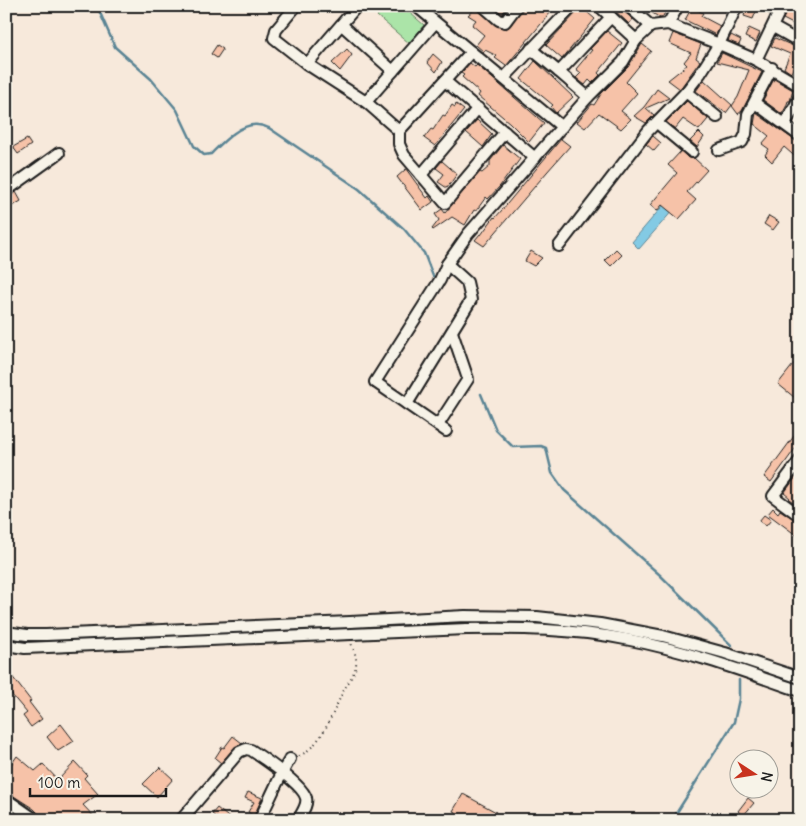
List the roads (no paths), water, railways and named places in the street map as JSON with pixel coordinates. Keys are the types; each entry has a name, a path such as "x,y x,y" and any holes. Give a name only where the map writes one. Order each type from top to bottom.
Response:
{"street":[{"path":"296,6 276,30 274,38 307,64 366,102 399,131"},
{"path":"307,64 357,6"},
{"path":"416,6 562,127"},
{"path":"483,6 499,20 505,22 517,6"},
{"path":"504,78 573,6"},
{"path":"599,6 636,40"},
{"path":"668,24 678,6"},
{"path":"559,246 648,131 686,92 719,44 737,6"},
{"path":"756,60 782,6"},
{"path":"631,7 651,26"},
{"path":"559,72 611,17"},
{"path":"366,102 435,23"},
{"path":"452,332 468,379 442,428 375,382 440,280 447,264 468,234 588,97 623,62 636,40 651,26 668,24 719,44 772,68 800,86"},
{"path":"342,25 393,71"},
{"path":"773,28 800,42"},
{"path":"531,49 588,97"},
{"path":"470,52 399,131 399,144 404,155 445,203 505,132"},
{"path":"719,150 742,142 746,134 748,114 772,68"},
{"path":"444,81 535,158"},
{"path":"686,92 716,116"},
{"path":"785,124 800,97"},
{"path":"755,103 800,136"},
{"path":"421,176 478,108"},
{"path":"657,123 692,152"},
{"path":"6,191 59,153"},
{"path":"407,404 471,300 467,282 447,264"},
{"path":"798,464 773,496 800,516"},
{"path":"6,632 46,635 465,616 537,617 600,624 663,636 725,653 800,678"},
{"path":"6,644 25,648 536,628 626,639 724,666 800,691"},
{"path":"181,820 239,752 246,749 251,750 282,772 301,790 306,798 306,804 298,820"},
{"path":"259,820 290,759"},
{"path":"6,799 36,820"}],"water":[{"path":"666,202 674,209 639,249 632,242"}],"waterway":[{"path":"97,6 115,47 151,79 177,110 194,146 204,155 211,154 238,130 245,127 258,125 269,128 359,189 404,229 424,253 433,276"},
{"path":"481,394 496,430 513,447 541,446 546,448 552,473 564,490 660,575 732,646"},
{"path":"672,820 734,722 739,699 739,680"}]}
